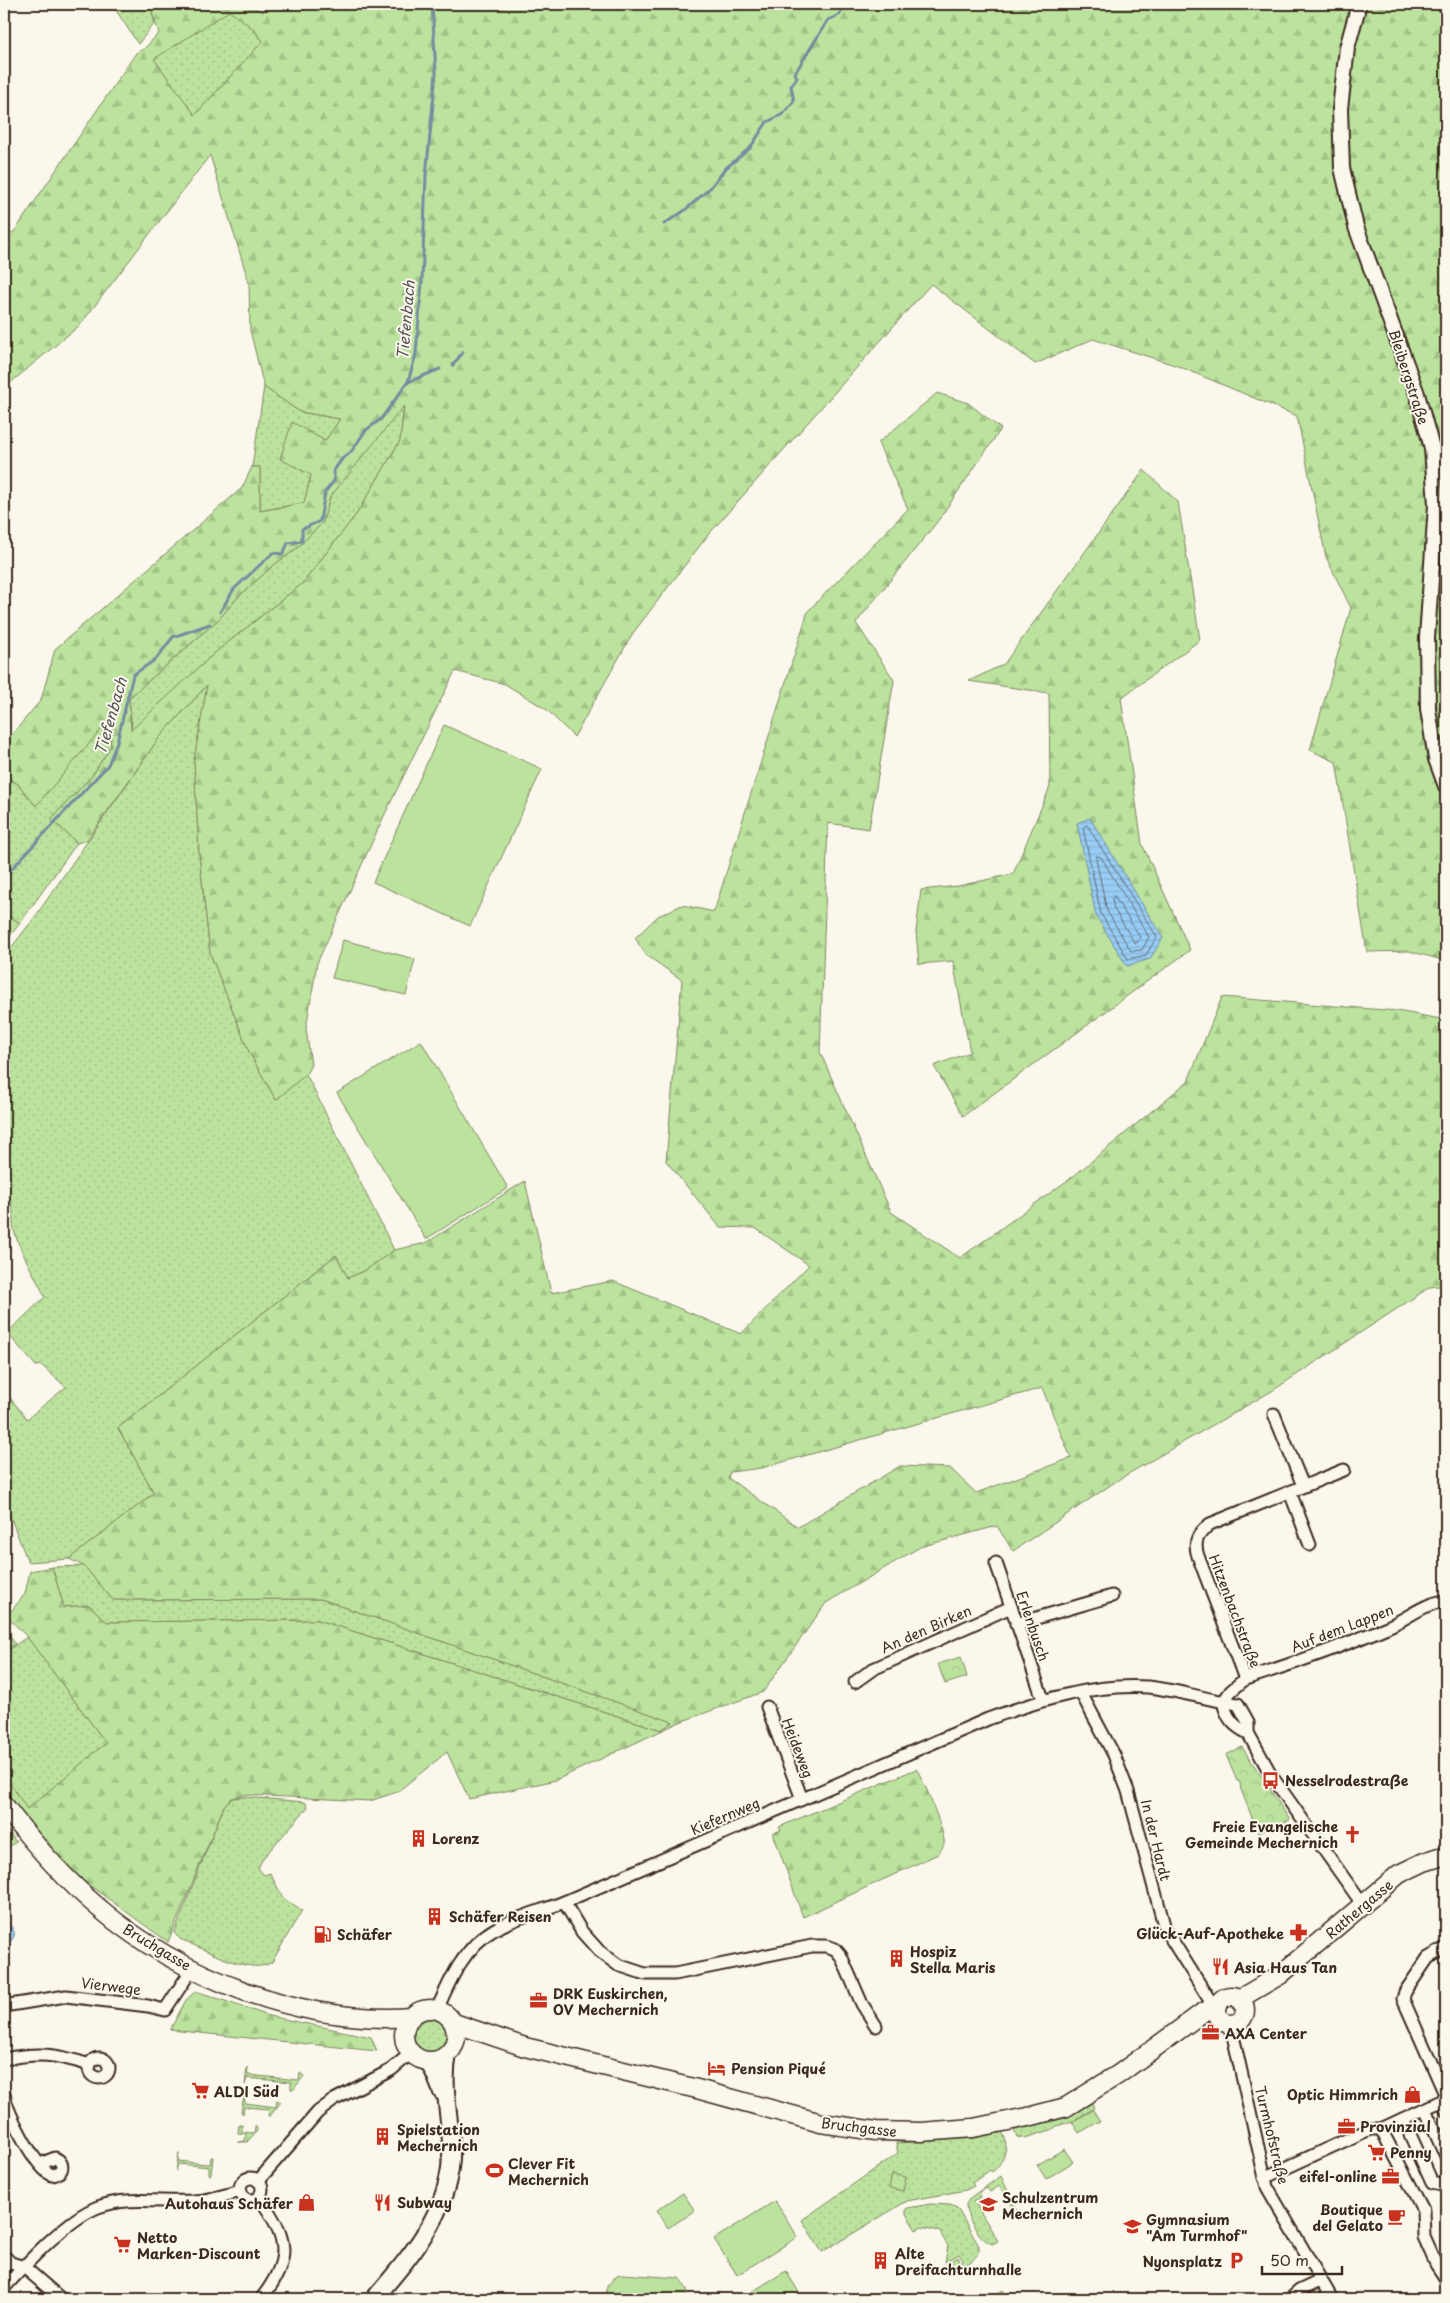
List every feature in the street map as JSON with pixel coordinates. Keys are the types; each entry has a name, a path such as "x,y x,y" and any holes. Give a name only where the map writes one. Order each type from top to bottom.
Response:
{"main road":[{"name":"Bruchgasse","path":"4,1805 51,1863 91,1902 135,1936 192,1969 262,1997 314,2010 354,2016 411,2017"},
{"name":"Rathergasse","path":"1242,2004 1280,1975 1399,1874 1424,1862 1446,1855"},
{"path":"1233,1996 1242,2004 1241,2020 1237,2023 1220,2013 1225,1998 1233,1996"},
{"path":"374,2299 424,2236 443,2201 451,2171 451,2143 448,2108 445,2074 456,2030 454,2023 444,2012 423,2010 411,2017 404,2031 414,2051 437,2076 448,2108"},
{"name":"Bruchgasse","path":"454,2023 525,2047 697,2089 821,2124 876,2131 921,2132 973,2128 1066,2107 1093,2092 1177,2034 1202,2013 1220,2013"},
{"name":"Bruchgasse","path":"354,2016 388,2027 414,2051"},
{"name":"Bruchgasse","path":"452,2049 470,2041 525,2047"},
{"path":"414,2051 442,2059 452,2049"}],"street":[{"name":"Bleibergstraße","path":"1359,4 1347,48 1340,109 1342,168 1356,227 1417,394 1432,448 1436,505 1427,638 1428,709 1436,759 1446,786"},
{"path":"1274,1414 1304,1486"},
{"name":"Hitzenbachstraße","path":"1223,1702 1231,1691 1245,1680 1198,1556 1195,1545 1196,1539 1210,1524 1344,1470"},
{"path":"1290,1492 1310,1545"},
{"name":"Erlenbusch","path":"996,1563 1043,1699"},
{"path":"1016,1624 1112,1596"},
{"name":"Auf dem Lappen","path":"1245,1680 1312,1657 1388,1627 1434,1602 1446,1601"},
{"name":"An den Birken","path":"855,1682 873,1669 955,1634 1011,1607"},
{"path":"1081,1693 1118,1687 1147,1687 1238,1704 1248,1722 1248,1733 1273,1778 1362,1905"},
{"name":"Kiefernweg","path":"437,2010 447,1987 465,1955 482,1938 496,1928 564,1902 988,1719 1043,1699 1081,1693"},
{"name":"In der Hardt","path":"1081,1693 1114,1755 1128,1791 1165,1929 1220,2013"},
{"name":"Heideweg","path":"767,1707 802,1799"},
{"path":"564,1902 582,1932 599,1951 618,1964 645,1974 675,1974 812,1946 827,1946 835,1949 841,1956 862,2004 876,2026"},
{"path":"1264,2178 1370,2129 1380,2129 1444,2102 1403,2000 1405,1992 1428,1958 1446,1948"},
{"name":"Vierwege","path":"4,2006 66,1996 166,2010 192,1969"},
{"name":"Turmhofstraße","path":"1220,2013 1234,2040 1264,2178 1271,2194 1332,2299"},
{"path":"258,2181 318,2112 334,2100 391,2070 414,2051"},
{"path":"4,2060 29,2054 58,2055 90,2065"},
{"path":"4,2094 6,2105 20,2133 40,2164"},
{"path":"1425,2109 1446,2156"},
{"path":"1403,2119 1432,2183 1446,2186"},
{"path":"1380,2129 1423,2210 1424,2237 1436,2264 1446,2279"},
{"path":"247,2179 258,2181 262,2188 258,2197 250,2200 243,2196 241,2191 242,2184 247,2179"},
{"path":"4,2288 68,2226 98,2207 143,2199 203,2200 241,2191"},
{"path":"258,2197 278,2224 283,2247 282,2265 276,2280 261,2299"},
{"path":"4,2256 11,2263 24,2267 61,2299"},
{"path":"1290,2299 1299,2291 1320,2281"}],"green space":[{"path":"112,4 158,4 152,13 155,23 138,44"},
{"path":"158,4 248,4 263,12 268,4 1446,4 1446,961 1409,951 1367,952 1336,762 1310,750 1351,608 1326,557 1297,416 1178,366 1093,339 1035,364 931,284 708,535 633,633 574,737 546,709 505,684 455,671 384,816 317,963 306,1028 311,1065 306,1074 276,1100 249,1052 210,953 199,854 194,760 207,685 159,738 87,840 77,843 51,819 92,776 111,746 110,719 36,806 18,784 4,776 4,744 41,700 55,649 242,488 252,467 260,467 260,511 304,503 311,475 280,459 292,422 325,441 340,419 300,412 264,387 250,330 249,283 210,155 80,325 4,388 4,237 14,232 136,53 145,48 159,33 152,13","holes":["229,11 250,26 263,41 195,115 154,59","404,406 400,441 358,512 303,583 217,651 131,730 129,698 219,619 237,598 275,564 296,549 323,522 330,497"]},
{"path":"229,10 250,26 263,41 195,115 153,59"},
{"path":"264,387 300,412 340,419 325,441 292,423 311,475 304,503 260,511 260,467 252,467"},
{"path":"937,393 968,403 1001,429 937,522 856,623 894,680 869,829 828,823 820,1052 891,1212 960,1258 1075,1175 1188,1081 1222,997 1397,1011 1446,1020 1446,1285 1430,1287 1272,1391 1121,1478 1013,1551 997,1526 920,1547 826,1603 763,1692 680,1722 556,1780 469,1799 447,1752 397,1792 370,1801 246,1795 232,1798 224,1806 168,1942 85,1882 31,1832 4,1796 4,1774 27,1809 106,1743 27,1637 7,1616 25,1594 30,1571 52,1567 64,1607 89,1605 107,1622 318,1620 661,1730 673,1722 321,1599 113,1600 84,1566 69,1559 154,1493 118,1428 336,1255 348,1278 366,1270 394,1250 426,1243 525,1181 551,1293 613,1281 741,1334 809,1265 755,1228 720,1227 666,1161 682,980 646,955 635,938 658,916 682,905 714,912 808,611 908,509 878,443","holes":["1042,1388 1071,1458 976,1493 950,1468 900,1466 798,1527 728,1478 730,1472 762,1468"]},
{"path":"404,405 400,441 358,512 303,583 217,651 132,730 129,698 219,619 237,598 275,564 296,549 322,522 330,497"},
{"path":"1144,470 1178,502 1200,640 1121,698 1142,844 1190,950 963,1116 934,1066 970,1052 953,961 919,964 916,932 921,890 958,886 1013,874 1050,787 1049,693 969,681 1004,664"},
{"path":"208,684 194,760 199,854 210,953 249,1052 276,1100 306,1074 394,1250 366,1270 348,1278 336,1255 118,1428 154,1493 69,1559 28,1562 10,1516 4,1507 4,1390 27,1419 66,1387 41,1365 36,1366 7,1333 45,1297 20,1246 13,1225 11,1201 4,1194 4,957 35,917 159,738"},
{"path":"110,718 111,746 92,776 51,819 77,843 20,923 9,916 4,923 4,776 18,784 36,805"},
{"path":"444,725 542,769 470,926 373,882"},
{"path":"9,916 20,923 4,944 4,923"},
{"path":"343,940 415,959 406,995 332,978"},
{"path":"421,1041 508,1188 426,1239 337,1093"},
{"path":"84,1566 113,1600 321,1599 674,1722 661,1730 318,1620 107,1622 89,1605 64,1607 52,1567"},
{"path":"4,1626 15,1644 4,1653"},
{"path":"27,1637 106,1743 27,1810 4,1774 4,1653"},
{"path":"961,1657 967,1677 945,1684 938,1664"},
{"path":"1242,1747 1290,1820 1258,1833 1239,1781 1237,1781 1226,1755"},
{"path":"916,1769 928,1792 943,1834 944,1844 938,1854 803,1917 773,1833 781,1830 779,1827"},
{"path":"245,1797 305,1802 308,1807 263,1858 258,1868 264,1875 270,1873 283,1898 302,1910 272,1962 263,1966 240,1964 227,1960 180,1939 174,1933 224,1806 232,1798"},
{"path":"4,1825 16,1842 7,1848 4,1844"},
{"path":"196,1991 269,2016 371,2037 377,2051 170,2030 186,2000"},
{"path":"434,2015 441,2018 447,2024 450,2035 449,2043 441,2052 434,2055 426,2055 419,2052 411,2043 410,2031 413,2024 422,2016"},
{"path":"247,2067 248,2075 299,2080 300,2073 304,2076 293,2090 291,2089 291,2082 247,2078 245,2085"},
{"path":"244,2096 245,2103 276,2107 277,2100 281,2102 270,2116 268,2116 269,2109 244,2107 243,2114 241,2112"},
{"path":"1092,2103 1094,2108 1073,2121 1051,2130 1025,2138 1017,2137 1014,2130 1065,2118"},
{"path":"1093,2110 1100,2121 1079,2133 1072,2122"},
{"path":"239,2125 242,2125 242,2132 254,2133 255,2126 257,2131 247,2142 238,2142 245,2141 246,2134 238,2133"},
{"path":"1002,2132 1005,2137 1006,2148 996,2169 992,2172 990,2170 972,2183 974,2186 966,2190 907,2201 822,2252 802,2220 898,2153 896,2143 975,2138"},
{"path":"1064,2149 1073,2162 1046,2179 1037,2165"},
{"path":"179,2153 178,2161 210,2164 211,2157 213,2157 211,2175 209,2174 209,2167 178,2164 176,2171"},
{"path":"892,2174 906,2177 903,2191 889,2188"},
{"path":"1001,2176 1016,2212 999,2186 990,2192 987,2188 979,2192 981,2197 974,2201 998,2241 992,2244 987,2242 974,2227 968,2215 966,2204 971,2197"},
{"path":"683,2193 695,2211 668,2228 657,2210"},
{"path":"775,2201 798,2237 737,2275 714,2239"},
{"path":"930,2204 950,2205 957,2208 979,2246 979,2251 974,2258 954,2271 963,2260 959,2254 945,2262 948,2246 939,2231 922,2227 916,2230 906,2214 906,2209 908,2208"},
{"path":"958,2257 960,2260 945,2273 942,2267"},
{"path":"786,2271 803,2299 740,2299"},
{"path":"617,2275 679,2278 687,2289 686,2299 606,2299 607,2286"},
{"path":"1003,2290 1009,2299 987,2299"}],"water":[{"path":"1090,818 1163,938 1150,959 1127,966 1096,916 1077,823"},
{"path":"4,1906 10,1912 8,1922 14,1931 14,1935 12,1940 4,1943"}],"waterway":[{"name":"Tiefenbach","path":"220,612 234,589 273,553 283,554 288,543 302,541 302,529 320,521 325,492 334,481 334,470 342,459 351,452 366,430 381,419 408,382 416,354 422,282 426,176 436,73 432,4"},
{"path":"664,224 684,211 710,188 726,168 750,148 767,122 783,114 794,101 791,86 797,78 795,73 828,20 839,15 845,4"},
{"path":"453,365 463,352"},
{"path":"408,382 440,369"},
{"name":"Tiefenbach","path":"4,877 108,765 117,742 133,675 156,659 173,637 210,624"}],"place":[{"name":"Nesselrodestraße","path":"1271,1780"},
{"name":"Freie Evangelische Gemeinde Mechernich","path":"1352,1834"},
{"name":"Lorenz","path":"418,1838"},
{"name":"Schäfer Reisen","path":"435,1916"},
{"name":"Glück-Auf-Apotheke","path":"1298,1933"},
{"name":"Schäfer","path":"323,1934"},
{"name":"Hospiz Stella Maris","path":"896,1959"},
{"name":"Asia Haus Tan","path":"1220,1967"},
{"name":"DRK Euskirchen, OV Mechernich","path":"539,2001"},
{"name":"AXA Center","path":"1211,2033"},
{"name":"Pension Piqué","path":"717,2068"},
{"name":"ALDI Süd","path":"200,2091"},
{"name":"Optic Himmrich","path":"1412,2094"},
{"name":"Provinzial","path":"1346,2126"},
{"name":"Spielstation Mechernich","path":"383,2137"},
{"name":"Penny","path":"1376,2152"},
{"name":"Clever Fit Mechernich","path":"494,2171"},
{"name":"eifel-online","path":"1391,2176"},
{"name":"Subway","path":"383,2202"},
{"name":"Autohaus Schäfer","path":"307,2203"},
{"name":"Schulzentrum Mechernich","path":"988,2205"},
{"name":"Boutique del Gelato","path":"1397,2217"},
{"name":"Gymnasium \"Am Turmhof\"","path":"1132,2227"},
{"name":"Netto Marken-Discount","path":"123,2245"},
{"name":"Alte Dreifachturnhalle","path":"881,2261"},
{"name":"Nyonsplatz","path":"1236,2261"}]}
